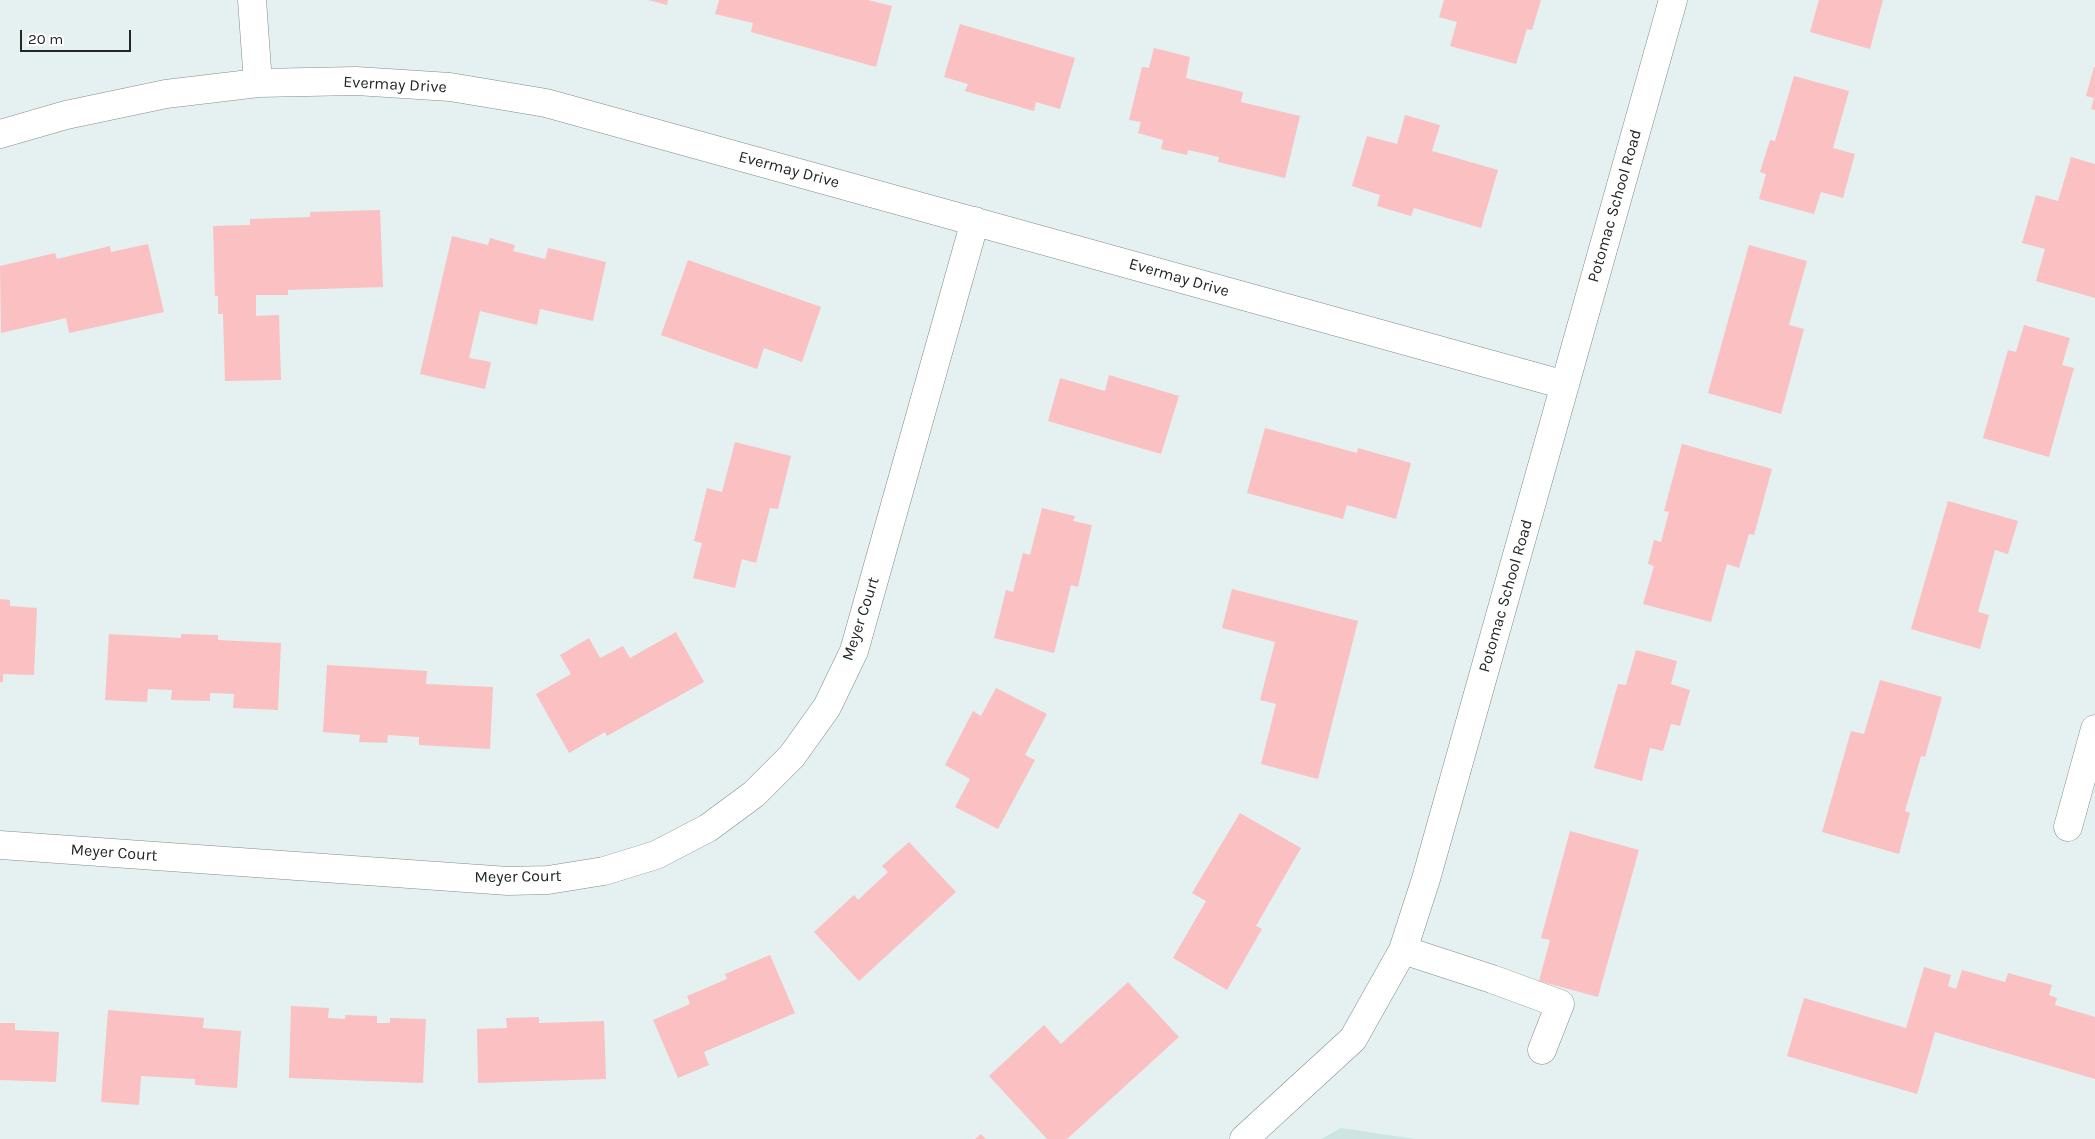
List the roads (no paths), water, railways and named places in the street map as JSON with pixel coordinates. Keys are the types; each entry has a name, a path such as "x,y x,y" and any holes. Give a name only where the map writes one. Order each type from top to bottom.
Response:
{"street":[{"path":"252,0 258,83"},
{"name":"Potomac School Road","path":"1244,1139 1353,1039 1403,950 1426,879 1673,0"},
{"name":"Evermay Drive","path":"0,134 66,116 166,94 258,83 356,81 431,86 546,102 1565,385"},
{"name":"Meyer Court","path":"0,845 498,880 548,880 604,871 656,855 708,828 754,794 792,756 827,707 854,651 975,221"},
{"path":"2068,827 2095,729"},
{"path":"1403,950 1492,979 1560,1004 1542,1050"}]}
